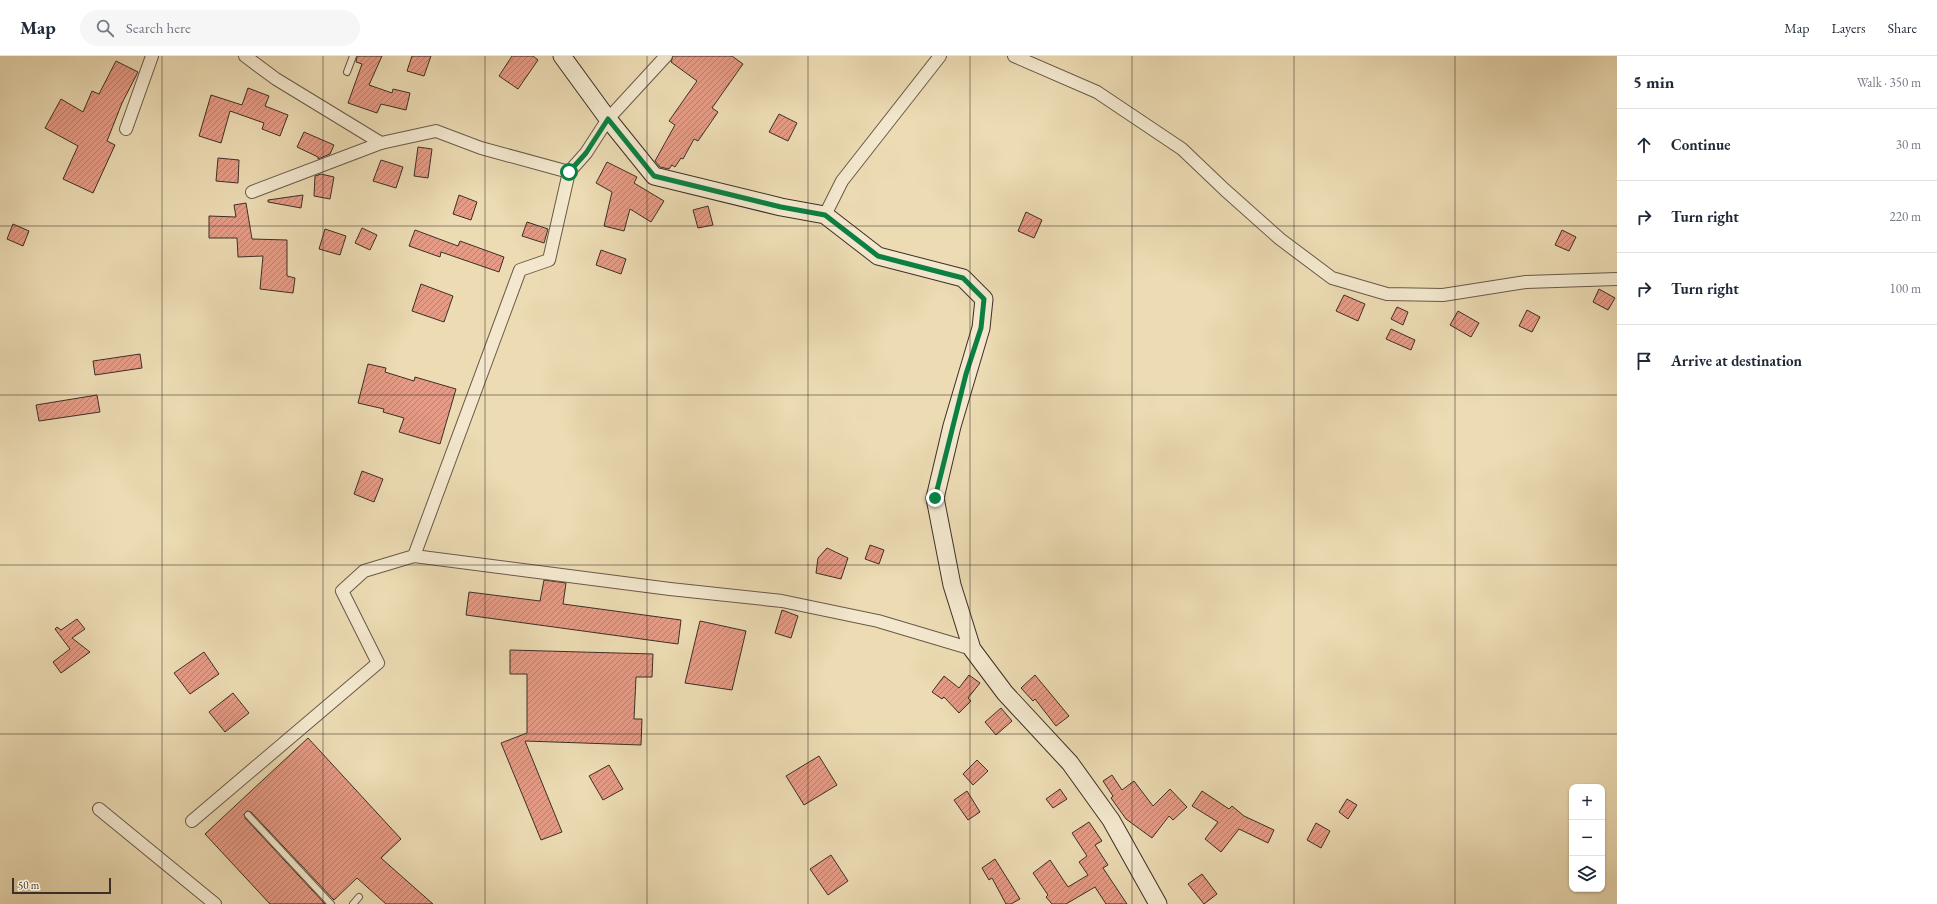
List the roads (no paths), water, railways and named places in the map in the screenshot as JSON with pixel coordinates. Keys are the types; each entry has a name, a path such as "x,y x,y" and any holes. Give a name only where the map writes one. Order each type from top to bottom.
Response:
{"street":[{"path":"126,129 152,56"},
{"path":"245,56 276,79 381,143"},
{"path":"562,56 608,119 654,176 781,207 825,215 878,256 963,278 984,299 981,328 956,411 935,498 952,585 972,649 1005,693 1070,763 1111,820 1158,904"},
{"path":"414,556 520,270 549,260 569,172 586,153 608,119 666,56"},
{"path":"825,215 842,182 940,56"},
{"path":"1014,56 1097,92 1182,149 1280,239 1332,278 1387,294 1443,295 1526,282 1617,279"},
{"path":"252,192 381,143 436,131 481,148 569,172"},
{"path":"192,821 378,663 342,591 364,571 414,556 670,589 782,601 878,621 972,649"},
{"path":"99,809 215,904"}],"lane":[{"path":"347,72 353,56"},
{"path":"248,816 331,904"},
{"path":"353,904 359,897"}]}
